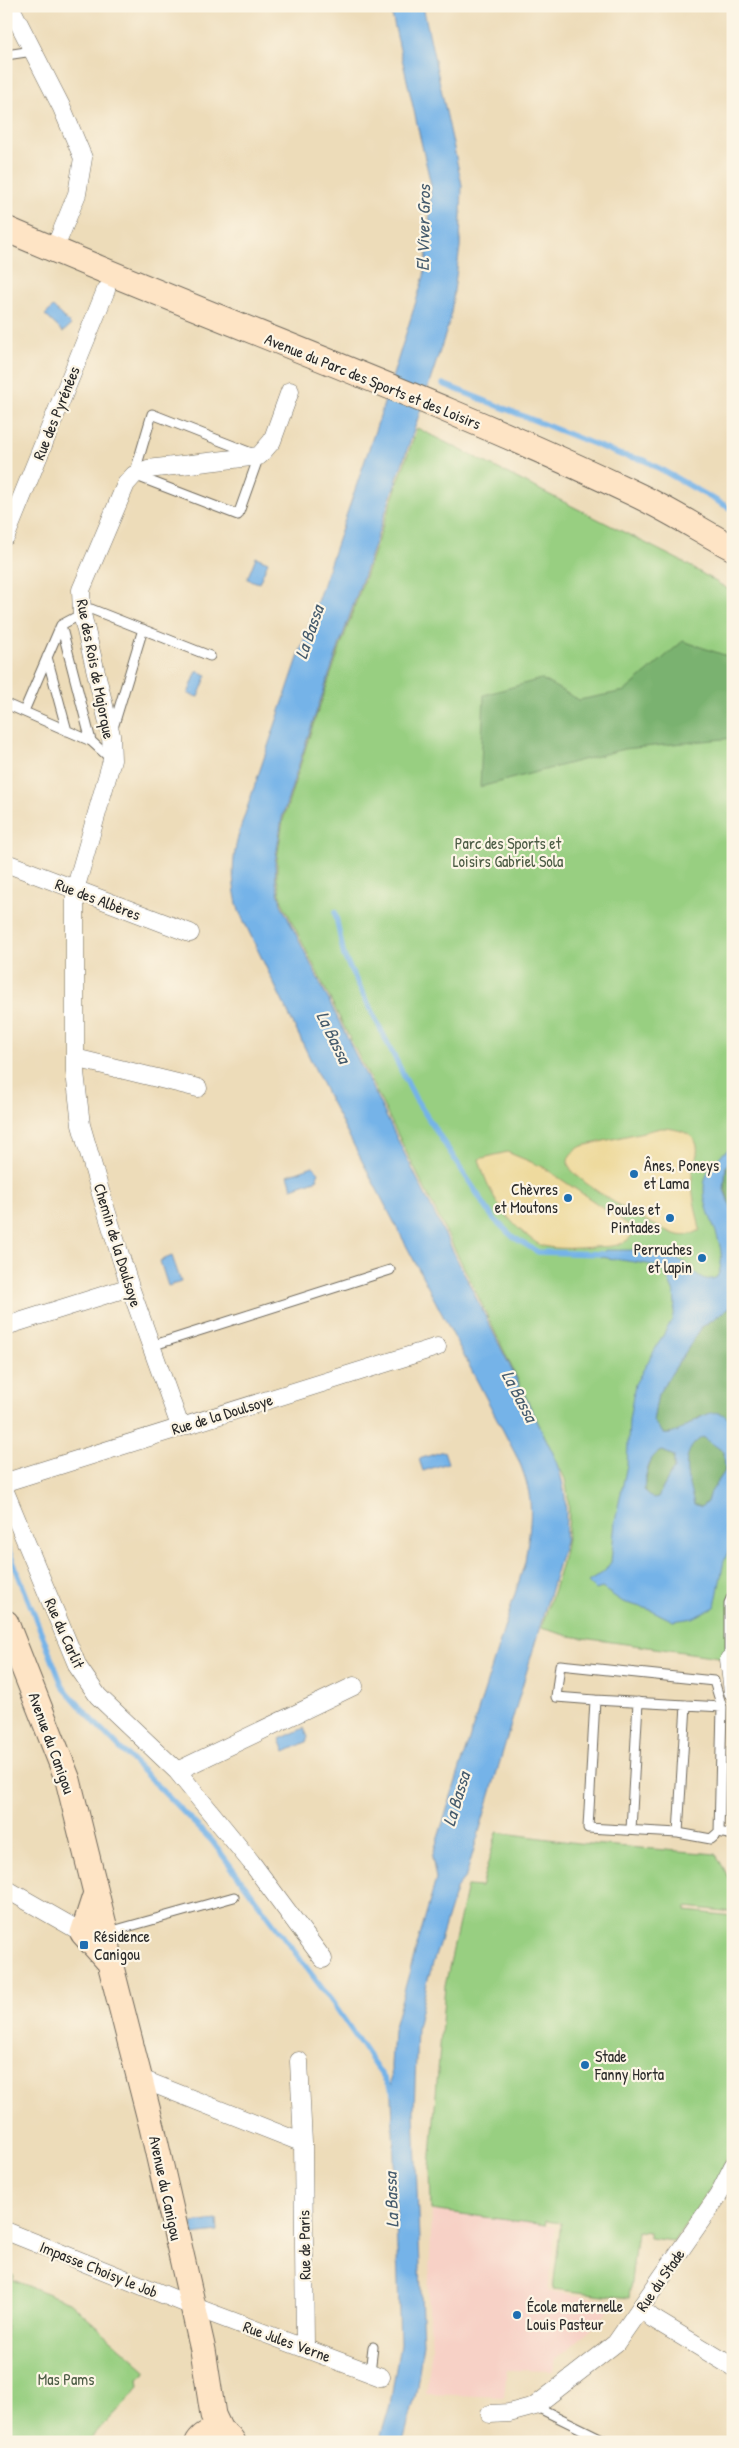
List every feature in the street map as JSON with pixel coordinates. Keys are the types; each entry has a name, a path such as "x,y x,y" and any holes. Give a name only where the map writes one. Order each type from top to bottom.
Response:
{"street":[{"path":"10,6 62,108 83,158 77,194 54,250"},
{"name":"Avenue du Parc des Sports et des Loisirs","path":"6,229 121,279 440,407 637,495 733,548"},
{"name":"Rue des Pyrénées","path":"6,536 106,290"},
{"path":"134,475 148,469 259,456 272,441 290,391"},
{"name":"Rue des Rois de Majorque","path":"75,890 112,760 111,735 82,614 81,590 126,484 134,475"},
{"name":"Rue des Albères","path":"6,863 190,933"},
{"name":"Chemin de la Doulsoye","path":"75,890 75,1058 81,1125 130,1287 180,1426"},
{"path":"75,1058 198,1088"},
{"path":"6,1326 130,1287"},
{"name":"Rue de la Doulsoye","path":"6,1482 437,1347"},
{"name":"Rue du Carlit","path":"6,1494 78,1667 98,1696 177,1771 251,1862 322,1959"},
{"name":"Avenue du Canigou","path":"6,1623 68,1780 95,1896 94,1933 110,1963 140,2078 203,2350 214,2433"},
{"path":"729,1659 733,1692"},
{"path":"177,1771 354,1686"},
{"path":"6,1889 94,1933"},
{"name":"Rue de Paris","path":"299,2061 303,2143 305,2347"},
{"path":"140,2078 303,2143"},
{"name":"Rue du Stade","path":"490,2414 509,2413 536,2406 616,2343 718,2196 733,2166"},
{"name":"Impasse Choisy le Job","path":"6,2231 192,2306"},
{"name":"Rue Jules Verne","path":"192,2306 305,2347 375,2375"},
{"path":"641,2308 652,2318 733,2367"}],"lane":[{"path":"6,55 33,51"},
{"path":"152,414 259,456 238,515 134,475 152,414"},
{"path":"24,711 61,625 91,610 210,656"},
{"path":"61,625 91,741"},
{"path":"111,735 143,629"},
{"path":"47,657 67,731"},
{"path":"6,704 91,741 112,760"},
{"path":"151,1346 390,1270"},
{"path":"729,1659 729,1603 733,1594"},
{"path":"595,1700 588,1828 678,1833 711,1839 719,1832 722,1707 714,1681 560,1665 556,1697 722,1707"},
{"path":"631,1830 638,1702"},
{"path":"678,1833 686,1705"},
{"path":"719,1832 733,1835"},
{"path":"94,1933 234,1897"},
{"path":"373,2347 375,2375"},
{"path":"536,2406 608,2442"}],"shaded area":[{"name":"École maternelle Louis Pasteur","path":"432,2211 556,2226 548,2291 617,2301 591,2330 555,2359 553,2371 507,2370 504,2397 426,2394 432,2348 428,2297"}],"green space":[{"name":"Parc des Sports et Loisirs Gabriel Sola","path":"417,428 683,562 733,592 733,1659 569,1636 541,1628 559,1573 567,1537 569,1518 565,1479 473,1286 282,902 277,878 277,859 283,820 311,731"},
{"path":"683,641 733,658 733,738 624,749 480,787 484,695 541,679 579,700 625,691"},
{"path":"733,1157 733,1213 726,1192 725,1178 726,1171"},
{"path":"733,1305 733,1425 731,1422 701,1416 677,1433 664,1434 653,1421 658,1394 702,1327"},
{"path":"705,1437 724,1452 725,1471 709,1495 707,1502 701,1507 694,1504 686,1466 690,1448 696,1441"},
{"path":"663,1451 674,1456 674,1468 658,1497 653,1498 647,1494 644,1487 652,1455"},
{"name":"Stade Fanny Horta","path":"497,1832 578,1843 716,1854 733,1886 733,1912 686,1907 686,1911 733,1916 733,2144 719,2176 674,2241 650,2238 650,2232 637,2231 629,2298 553,2289 561,2222 546,2220 545,2225 431,2210 430,2167 445,1986 467,1886 481,1887"},
{"name":"Mas Pams","path":"6,2273 14,2276 13,2280 69,2302 147,2371 138,2379 139,2388 88,2442 6,2442"}],"sand":[{"name":"Ânes, Poneys et Lama","path":"661,1128 682,1131 692,1137 697,1146 692,1183 700,1230 689,1235 681,1236 668,1231 619,1205 586,1183 569,1166 568,1159 574,1151 582,1146"},
{"path":"507,1152 543,1167 636,1230 623,1243 612,1246 562,1248 538,1244 512,1222 505,1213 492,1193 482,1171 479,1159"}],"water":[{"name":"La Bassa","path":"390,6 423,6 462,185 460,247 450,320 308,736 282,818 275,863 276,882 281,904 553,1453 561,1477 566,1517 565,1542 466,1876 457,1887 428,1979 417,2028 414,2111 423,2344 416,2393 403,2442 379,2442 390,2405 400,2344 391,2066 393,2030 436,1879 432,1857 525,1562 530,1522 530,1499 528,1487 518,1459 328,1096 239,911 233,878 234,856 242,823 381,413 424,276 428,247 431,185"},
{"path":"53,307 71,325 63,332 45,315"},
{"path":"256,557 268,562 259,583 247,579"},
{"path":"197,671 207,675 198,697 188,694"},
{"path":"733,1146 733,1157 726,1166 724,1190 733,1213 733,1305 702,1327 658,1394 653,1421 664,1434 681,1430 708,1414 717,1413 725,1416 733,1425 733,1541 724,1561 715,1607 693,1618 673,1621 651,1610 623,1602 602,1588 596,1590 588,1582 604,1572 611,1562 615,1521 627,1465 629,1420 635,1384 672,1320 675,1304 674,1293 665,1272 654,1265 601,1257 605,1250 653,1251 678,1259 701,1277 711,1279 717,1277 721,1260 719,1243 704,1195 705,1179 714,1163","holes":["703,1437 724,1452 725,1471 709,1495 707,1502 701,1507 694,1504 686,1467 690,1450","663,1451 674,1456 674,1468 658,1497 653,1498 644,1490 646,1472 654,1456"]},
{"path":"313,1166 319,1172 318,1179 292,1188 288,1175"},
{"path":"172,1256 181,1282 168,1286 160,1261"},
{"path":"444,1451 448,1463 423,1471 419,1459"},
{"path":"304,1728 308,1737 306,1742 285,1752 280,1739"},
{"path":"217,2220 218,2232 193,2235 192,2223"}],"waterway":[{"path":"443,384 621,455 644,460 733,510"},
{"path":"335,912 344,956 415,1098 493,1218 513,1237 538,1252 603,1254"},
{"path":"6,1544 63,1687 98,1726 212,1841 333,2003 396,2096"}],"place":[{"name":"Ânes, Poneys et Lama","path":"634,1174"},
{"name":"Chèvres et Moutons","path":"568,1198"},
{"name":"Poules et Pintades","path":"670,1218"},
{"name":"Perruches et lapin","path":"702,1258"},
{"name":"Résidence Canigou","path":"84,1945"},
{"name":"Stade Fanny Horta","path":"585,2065"},
{"name":"École maternelle Louis Pasteur","path":"517,2315"}],"water label":[{"name":"El Viver Gros","path":"423,228"}]}
